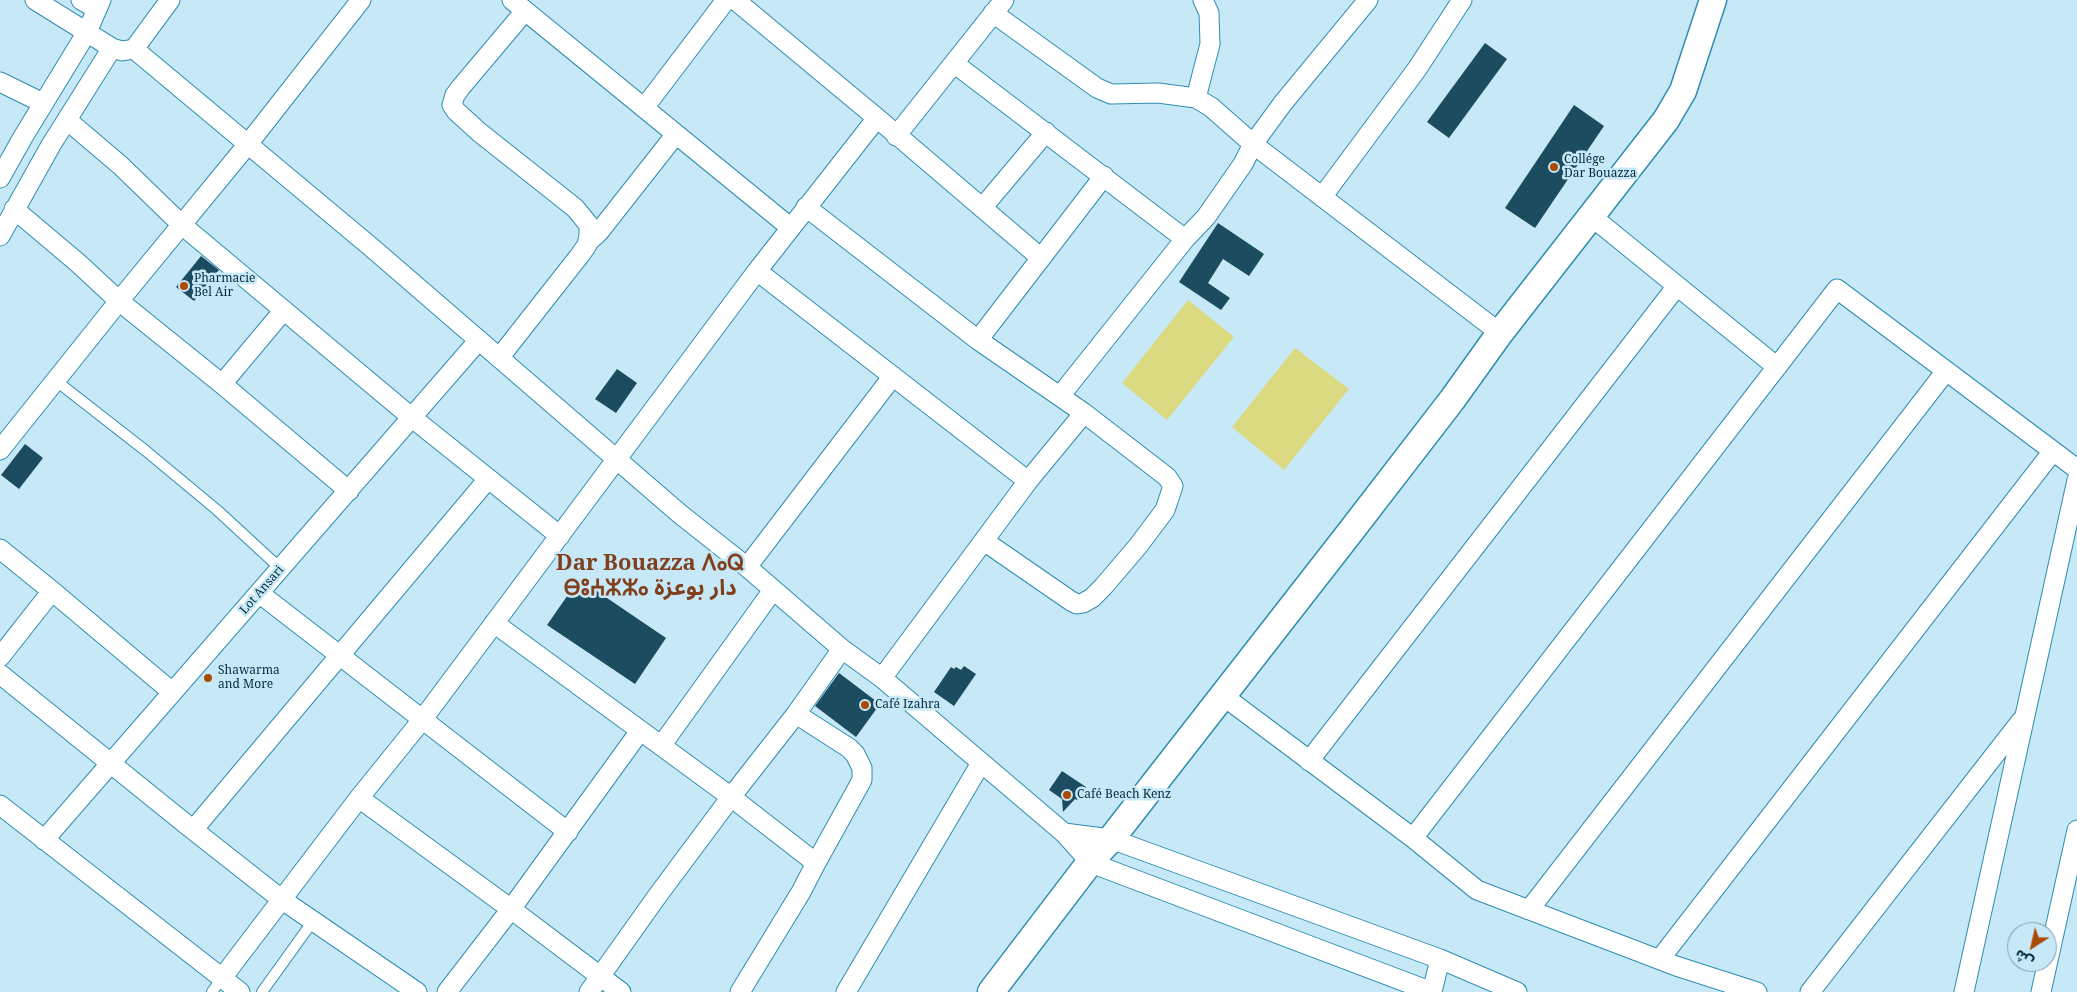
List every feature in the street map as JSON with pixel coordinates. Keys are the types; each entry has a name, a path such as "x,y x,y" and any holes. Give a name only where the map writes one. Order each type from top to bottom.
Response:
{"street":[{"path":"34,0 112,48 122,51 134,49 170,0"},
{"path":"0,450 248,144 361,0"},
{"path":"644,108 726,0"},
{"path":"735,0 1041,258"},
{"path":"1196,98 1210,44 1209,13 1203,0"},
{"path":"1322,196 1417,69 1462,0"},
{"path":"991,992 1094,857 1111,839 1357,523 1452,400 1500,333 1666,120 1683,91 1713,0"},
{"path":"1060,396 1216,203 1243,164 1253,144 1363,2"},
{"path":"0,178 87,32 93,3"},
{"path":"588,242 589,226 585,219 478,132 452,105 455,95 519,5 791,228"},
{"path":"896,136 999,7 1097,88 1111,94 1158,93 1196,98 1211,107 1253,144 1500,333"},
{"path":"0,236 67,120 112,48"},
{"path":"134,49 479,340 617,460 747,567 842,649 882,678 1064,834 1091,863 1432,992 1440,959"},
{"path":"955,64 1185,239"},
{"path":"0,82 43,103"},
{"path":"217,985 359,798 422,720 757,270 877,118"},
{"path":"67,120 120,165 182,225 410,416 560,536"},
{"path":"982,208 1046,132"},
{"path":"499,358 580,255 588,242 600,232 676,134"},
{"path":"978,340 1104,176"},
{"path":"806,206 978,340 1084,413 1167,477 1172,486 1165,510 1138,546 1092,598 1077,604 984,541"},
{"path":"14,209 78,263 119,301 222,384 349,491"},
{"path":"1591,216 1777,367"},
{"path":"757,270 1028,481"},
{"path":"1309,761 1677,286"},
{"path":"1413,838 1837,289 2077,469"},
{"path":"222,384 284,310"},
{"name":"Lot Ansari","path":"44,840 349,491 410,416 479,340"},
{"path":"1529,910 1946,371"},
{"path":"747,567 893,376"},
{"path":"882,678 1028,481 1084,413"},
{"path":"1660,959 2053,451"},
{"path":"193,830 488,479"},
{"path":"1964,992 2077,480"},
{"path":"0,550 52,590 172,692"},
{"path":"0,657 52,590"},
{"path":"661,746 774,590"},
{"path":"260,593 568,832"},
{"path":"494,622 816,862"},
{"path":"595,985 731,797 796,714 842,649"},
{"path":"0,674 110,764 281,899 417,992"},
{"path":"1222,695 1413,838 1477,890 1660,959 1757,992"},
{"path":"740,992 802,892 816,862 862,780 862,768 855,754 849,748 796,714"},
{"path":"1810,992 2025,717"},
{"path":"447,992 568,832 640,731"},
{"path":"846,992 981,763"},
{"path":"359,798 511,909 595,985 621,992"},
{"path":"0,805 217,985 240,992"},
{"path":"2041,992 2077,830"},
{"path":"1064,834 1111,839 1440,959 1517,992"}],"lane":[{"path":"55,380 210,504 281,569"},
{"path":"262,992 313,921"}],"shaded area":[{"path":"1188,300 1234,337 1167,420 1122,383"},
{"path":"1295,348 1349,389 1284,470 1232,427"}],"building":[{"path":"1485,43 1507,59 1449,138 1427,122"},
{"name":"Collége Dar Bouazza","path":"1574,105 1604,126 1535,228 1505,208"},
{"path":"1218,223 1264,254 1249,276 1223,259 1208,283 1230,298 1221,310 1179,282"},
{"path":"201,256 219,270 194,301 176,287"},
{"path":"617,369 637,383 616,413 595,399"},
{"path":"25,444 43,458 19,489 1,475"},
{"path":"579,579 666,638 635,684 547,625"},
{"path":"964,666 976,674 954,706 934,692 951,667 961,670"},
{"path":"839,673 880,704 856,737 815,706"},
{"path":"1062,771 1086,787 1077,800 1075,799 1063,812 1062,799 1049,790"}],"place":[{"name":"Collége Dar Bouazza","path":"1554,167"},
{"name":"Pharmacie Bel Air","path":"184,286"},
{"name":"Shawarma and More","path":"208,678"},
{"name":"Café Izahra","path":"865,705"},
{"name":"Café Beach Kenz","path":"1067,795"}],"district":[{"name":"Dar Bouazza ⴷⴰⵕ ⴱⵓⵄⵣⵣⴰ دار بوعزة","path":"650,576"}]}
